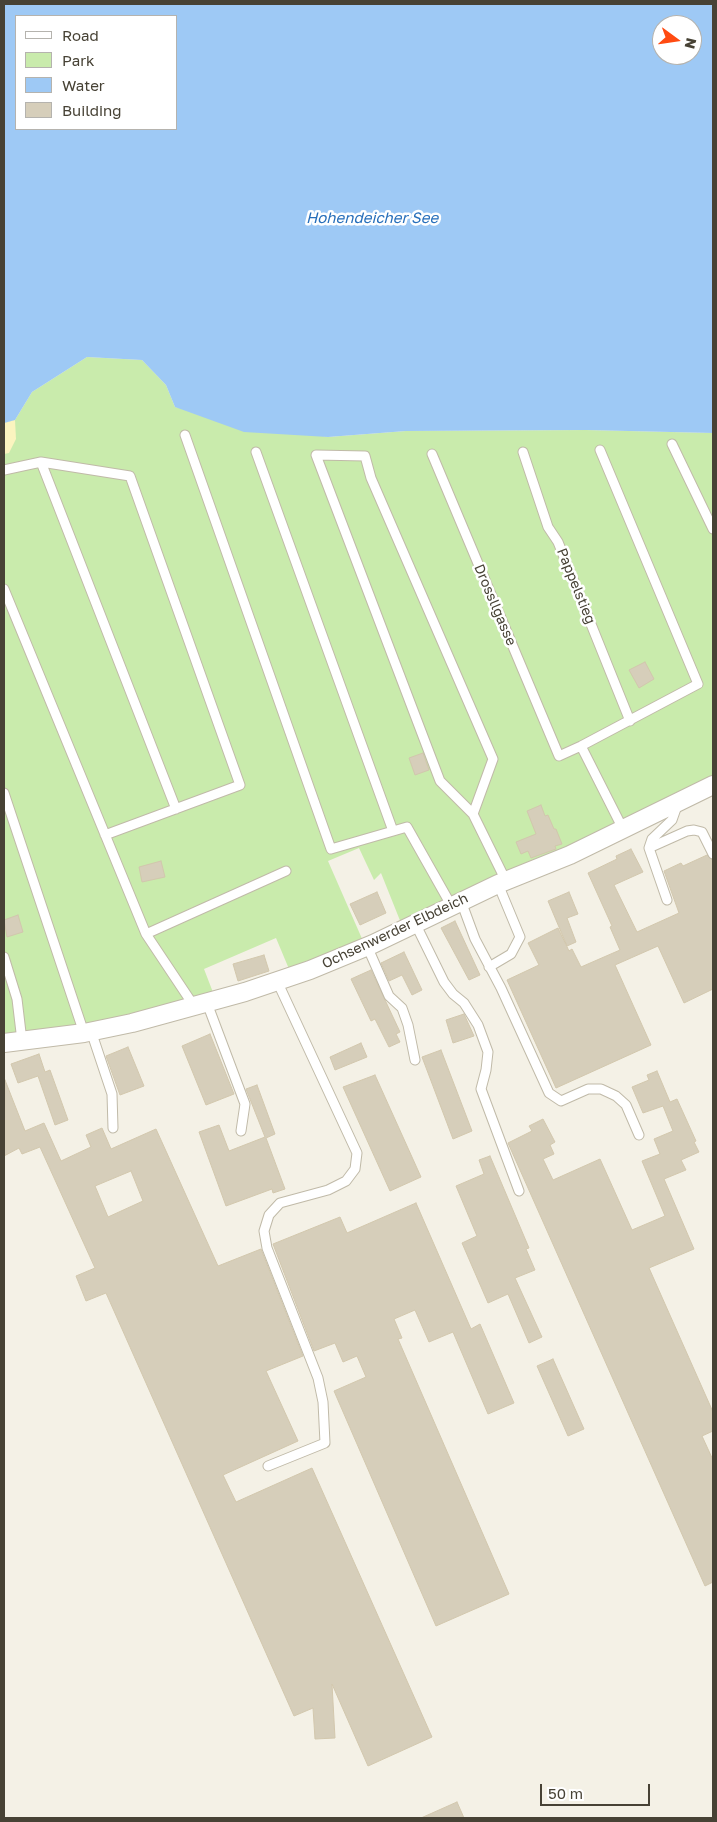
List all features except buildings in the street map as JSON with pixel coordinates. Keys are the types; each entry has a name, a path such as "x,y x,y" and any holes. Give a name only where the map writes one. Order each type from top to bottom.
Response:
{"street":[{"name":"Ochsenwerder Elbdeich","path":"4,1042 87,1032 201,1005 277,981 367,946 502,882 570,856 713,786"}],"lane":[{"path":"185,435 331,848 407,827 456,903 501,988 549,1092 561,1101 588,1089 602,1089 626,1104 639,1135"},
{"path":"672,444 713,530"},
{"path":"600,450 698,684 581,746 623,829"},
{"path":"256,452 393,831"},
{"name":"Pappelstieg","path":"523,452 548,527 558,542 630,721"},
{"name":"Drossllgasse","path":"432,454 559,756 581,746"},
{"path":"473,814 493,760 371,478 365,456 316,455 440,781 473,814 502,882 520,937 511,954 489,967"},
{"path":"41,462 176,809"},
{"path":"4,470 41,462 130,476 240,785 105,835"},
{"path":"4,590 146,934 201,1005 245,1104 240,1131"},
{"path":"4,793 87,1032 112,1094 113,1128"},
{"path":"667,900 649,848 652,839 672,820 678,803"},
{"path":"649,848 687,830 694,830 702,832 713,854"},
{"path":"146,934 286,871"},
{"path":"415,923 444,982 453,994 464,1003 478,1025 488,1052 481,1089 519,1191"},
{"path":"367,946 389,996 402,1008 408,1025 415,1060"},
{"path":"4,957 17,999 22,1040"},
{"path":"268,1466 325,1443 323,1402 318,1378 267,1248 264,1231 269,1215 280,1203 328,1190 346,1181 355,1169 357,1153 277,981"}],"green space":[{"path":"87,357 142,360 166,385 175,407 328,437 406,431 586,430 713,433 713,778 665,803 401,923 381,873 374,880 359,848 328,861 363,941 289,969 276,938 204,969 214,995 105,1023 4,1036 4,423 15,420 32,392"}],"sand":[{"path":"15,420 16,439 9,453 4,454 4,423"}],"water":[{"name":"Hohendeicher See","path":"4,4 713,4 713,433 586,430 406,431 328,437 244,432 175,407 166,385 142,360 87,357 32,392 15,420 4,423"}]}
